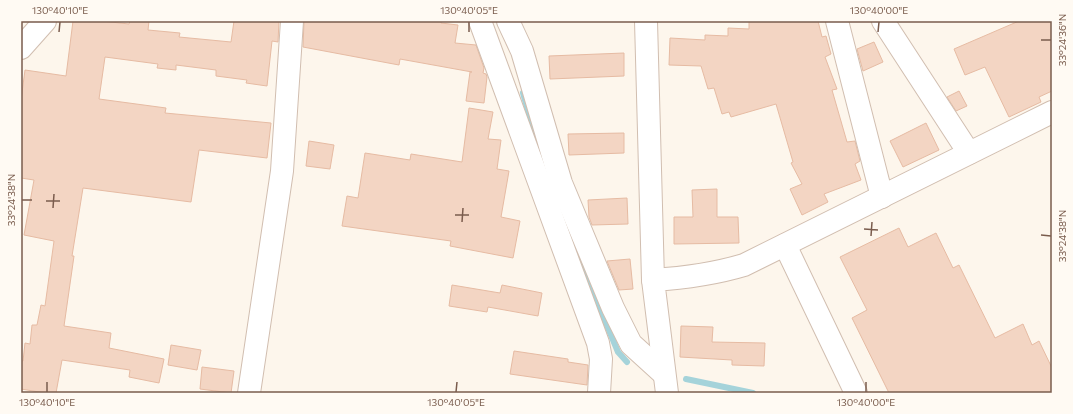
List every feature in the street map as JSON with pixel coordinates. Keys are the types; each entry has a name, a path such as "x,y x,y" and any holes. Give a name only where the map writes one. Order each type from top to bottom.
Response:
{"street":[{"path":"21,48 45,21"},
{"path":"249,393 282,171 292,21"},
{"path":"480,21 598,343 601,359 599,393"},
{"path":"508,21 522,51 561,183 613,308 631,344 665,383"},
{"path":"646,21 653,280 665,383"},
{"path":"837,21 882,197"},
{"path":"883,21 969,153"},
{"path":"653,280 692,278 744,265 1052,112"},
{"path":"786,244 856,393"}],"building":[{"path":"73,21 102,21 129,24 130,21 149,21 148,30 180,33 179,37 231,42 234,21 279,21 278,42 272,41 267,86 246,83 247,80 216,76 216,70 176,65 176,70 157,68 158,64 105,57 99,99 166,108 165,113 271,123 267,158 199,150 191,202 83,188 72,256 74,256 64,326 111,333 109,348 164,359 159,383 129,377 130,370 62,360 56,393 45,393 21,389 21,361 23,361 25,343 30,344 32,325 37,325 41,305 45,306 54,241 24,235 34,180 21,178 21,100 25,70 66,76"},
{"path":"304,21 441,21 441,23 458,25 455,43 476,45 484,68 483,73 486,74 487,77 484,103 466,101 470,72 472,72 400,59 399,65 303,47"},
{"path":"749,21 818,21 822,37 826,36 831,54 825,57 837,89 832,90 847,142 855,141 860,161 855,164 861,180 824,194 828,202 802,215 790,189 802,184 791,163 793,162 776,104 731,117 729,112 722,114 714,88 708,89 701,66 669,65 670,38 705,40 705,35 728,36 728,28 749,29"},
{"path":"1019,21 1052,21 1052,91 1039,97 1041,102 1009,117 985,67 965,75 954,49"},
{"path":"874,42 883,62 863,71 857,49"},
{"path":"624,53 624,76 550,79 549,56"},
{"path":"959,91 967,106 956,111 947,97"},
{"path":"469,108 493,112 488,139 501,140 497,169 509,171 501,217 520,221 513,258 450,246 451,241 342,226 347,196 358,198 365,153 410,160 411,154 462,162"},
{"path":"926,123 939,150 903,167 890,141"},
{"path":"624,133 624,153 569,155 568,134"},
{"path":"309,141 334,145 330,169 306,166"},
{"path":"717,189 717,217 738,217 739,243 674,244 674,217 693,217 692,190"},
{"path":"627,198 628,224 592,225 589,217 588,200"},
{"path":"899,228 908,247 936,233 953,268 959,265 995,338 1023,324 1032,345 1039,341 1052,368 1052,393 889,393 852,318 867,310 840,257"},
{"path":"630,259 633,289 619,290 607,261"},
{"path":"452,285 500,293 502,285 542,293 538,316 488,307 487,312 449,306"},
{"path":"681,326 713,327 712,342 765,343 764,366 732,365 732,360 680,357"},
{"path":"171,345 201,350 197,370 168,365"},
{"path":"514,351 568,359 568,362 588,365 587,385 510,374"},
{"path":"202,367 234,371 231,393 200,389"}],"waterway":[{"path":"523,93 541,157"},
{"path":"573,243 618,352 627,362"},
{"path":"686,379 753,393"}]}
